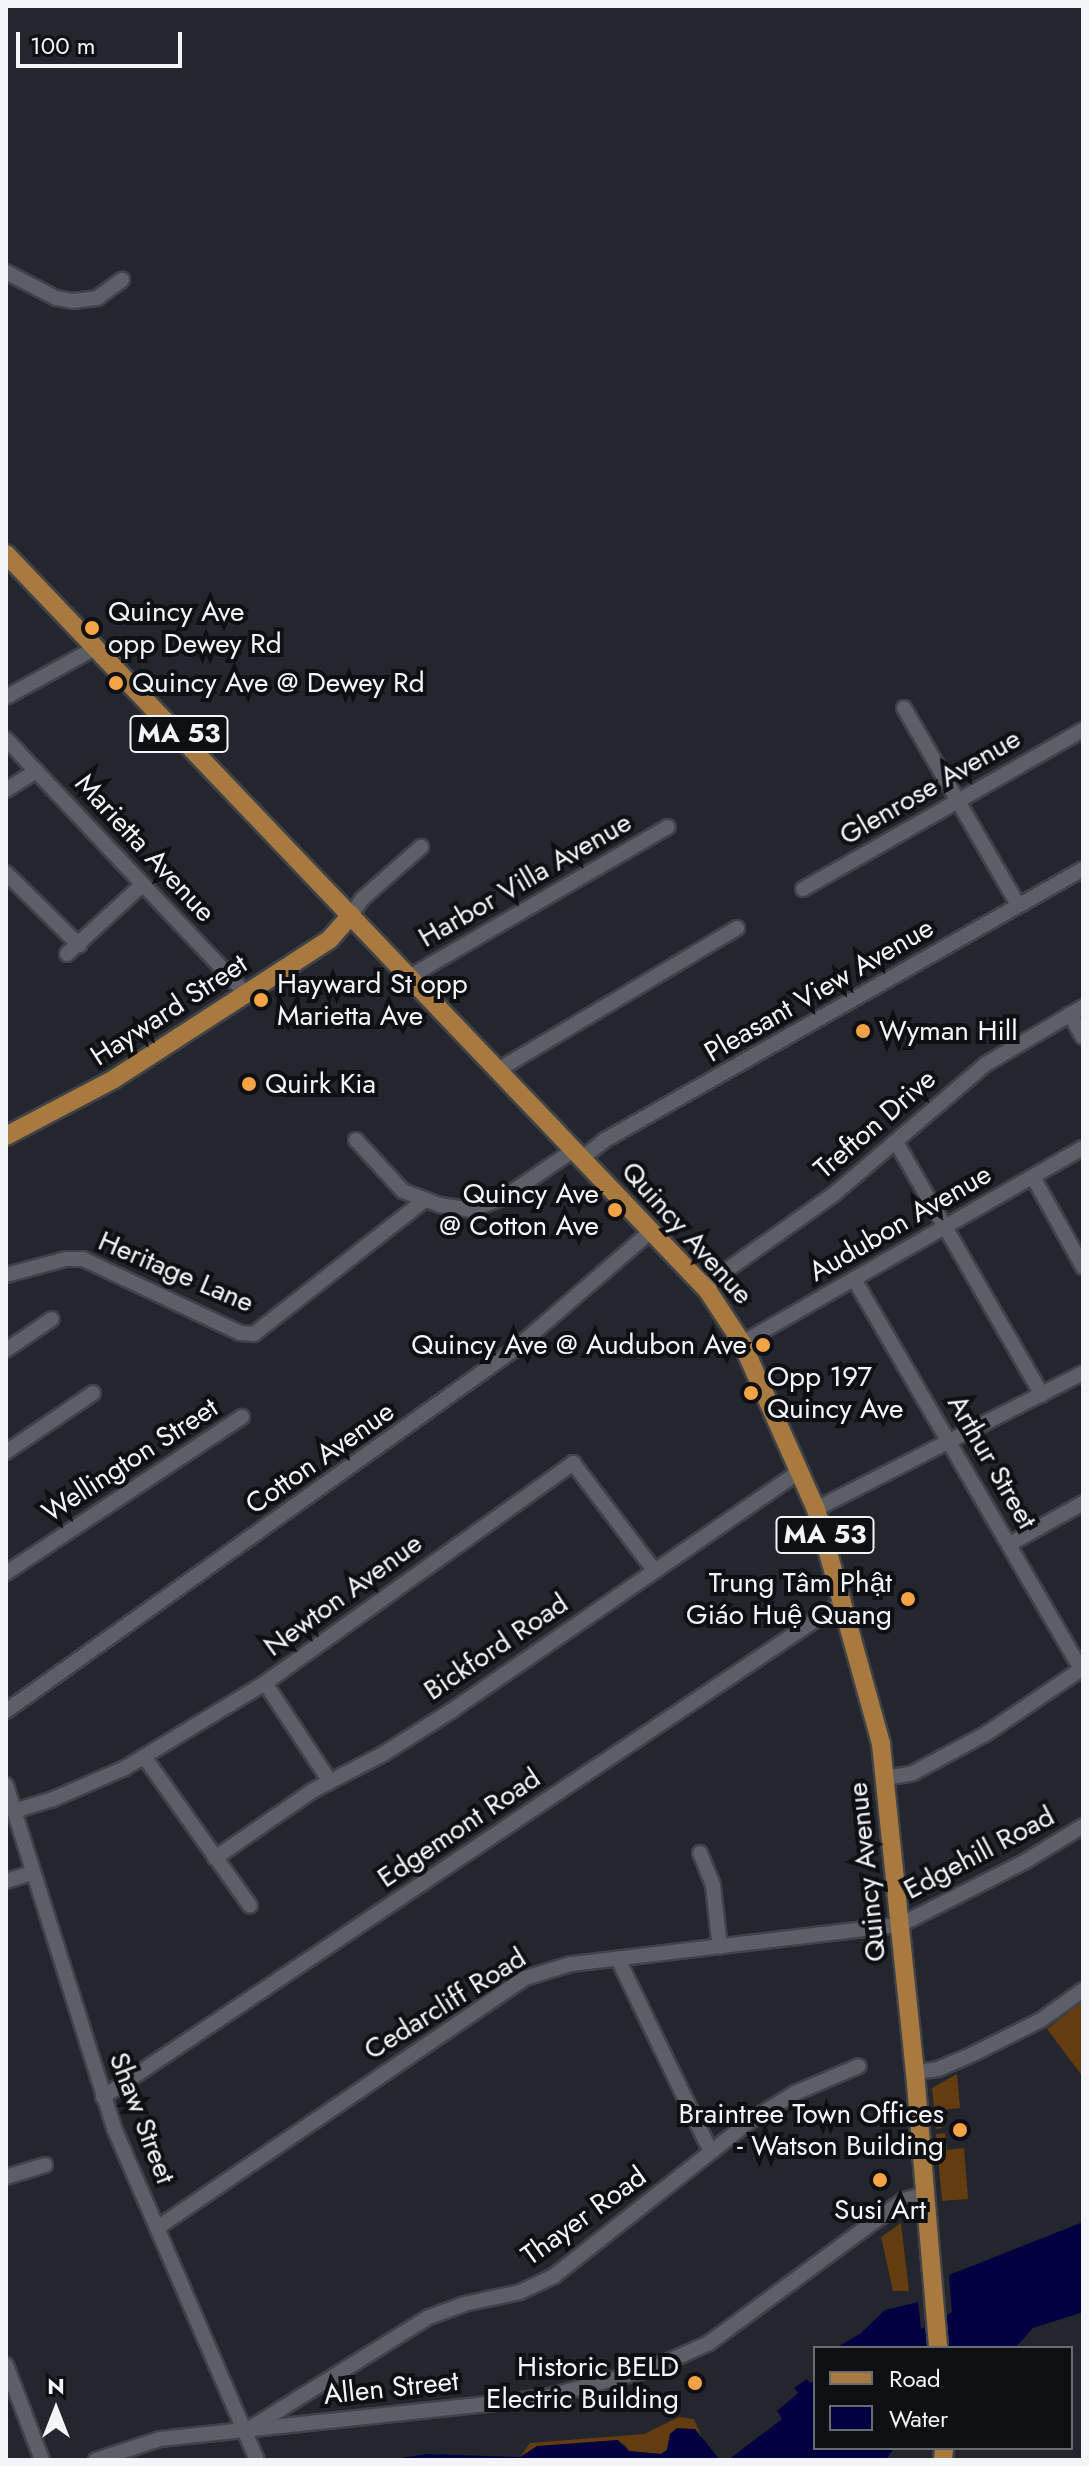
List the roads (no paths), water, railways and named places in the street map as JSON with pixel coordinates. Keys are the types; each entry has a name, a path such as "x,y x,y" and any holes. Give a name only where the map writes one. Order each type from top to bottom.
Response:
{"main road":[{"name":"Quincy Avenue","path":"6,554 651,1231 725,1313 742,1343 816,1509 879,1735 915,2072 938,2346"},
{"name":"Hayward Street","path":"6,1136 102,1086 246,994 330,939 351,915"}],"street":[{"path":"6,272 56,298 73,301 97,298 122,280"},
{"path":"6,697 97,647"},
{"path":"904,708 1018,905"},
{"name":"Glenrose Avenue","path":"803,889 1083,730"},
{"name":"Marietta Avenue","path":"6,739 246,994"},
{"path":"6,790 36,771"},
{"name":"Harbor Villa Avenue","path":"409,977 668,827"},
{"path":"351,915 362,899 421,847"},
{"name":"Pleasant View Avenue","path":"356,1140 403,1191 458,1209 486,1207 1083,869"},
{"path":"6,873 73,949 142,885"},
{"path":"498,1070 737,928"},
{"path":"1077,1010 1083,1037"},
{"name":"Trefton Drive","path":"703,1287 823,1203 986,1064 1077,1010"},
{"path":"896,1142 1042,1395"},
{"name":"Audubon Avenue","path":"742,1343 1083,1148"},
{"path":"1033,1177 1083,1267"},
{"name":"Heritage Lane","path":"6,1275 66,1259 83,1259 240,1333 254,1334 425,1200"},
{"name":"Cotton Avenue","path":"6,1711 489,1368 651,1231"},
{"name":"Arthur Street","path":"854,1279 1082,1670"},
{"path":"6,1350 52,1319"},
{"path":"816,1509 1083,1373"},
{"path":"6,1452 93,1393"},
{"name":"Wellington Street","path":"6,1573 242,1417"},
{"name":"Newton Avenue","path":"14,1811 98,1781 145,1758 265,1683 573,1463 654,1570"},
{"name":"Bickford Road","path":"215,1858 329,1780 383,1754 451,1711 800,1471"},
{"path":"1010,1544 1083,1503"},
{"name":"Edgemont Road","path":"103,2097 844,1601"},
{"path":"886,1778 913,1773 962,1746 1082,1670"},
{"path":"265,1683 329,1780"},
{"path":"145,1758 250,1906"},
{"name":"Shaw Street","path":"6,1785 103,2097 257,2460"},
{"name":"Edgehill Road","path":"900,1925 1024,1862 1083,1826"},
{"path":"700,1853 713,1886 720,1947"},
{"path":"6,1881 33,1873"},
{"name":"Cedarcliff Road","path":"157,2228 525,1978 571,1964 900,1925"},
{"path":"618,1959 710,2150"},
{"path":"915,2072 938,2069 973,2054 1041,2020 1083,1990"},
{"name":"Thayer Road","path":"245,2432 429,2317 464,2304 520,2292 561,2272 710,2150 795,2093 859,2066"},
{"path":"6,2177 45,2165"},
{"name":"Allen Street","path":"96,2460 150,2441 549,2396 674,2361 709,2343 817,2267 904,2200 925,2194"},
{"path":"6,2365 42,2460"}],"water":[{"path":"1083,2222 1083,2312 1033,2328 1017,2346 839,2346 861,2333 885,2310 918,2302 921,2329 952,2312 949,2275"},
{"path":"807,2379 810,2383 813,2381 813,2450 893,2450 886,2460 728,2460 782,2419 777,2411 798,2393 794,2388"},
{"path":"677,2428 695,2429 720,2460 387,2460 427,2454 520,2457 537,2446 618,2440 629,2451 661,2454 667,2450 670,2434"}],"place":[{"name":"Quincy Ave opp Dewey Rd","path":"92,628"},
{"name":"Quincy Ave @ Dewey Rd","path":"116,683"},
{"name":"Hayward St opp Marietta Ave","path":"261,1000"},
{"name":"Wyman Hill","path":"863,1031"},
{"name":"Quirk Kia","path":"249,1084"},
{"name":"Quincy Ave @ Cotton Ave","path":"615,1210"},
{"name":"Quincy Ave @ Audubon Ave","path":"763,1345"},
{"name":"Opp 197 Quincy Ave","path":"751,1393"},
{"name":"Trung Tâm Phật Giáo Huệ Quang","path":"908,1599"},
{"name":"Braintree Town Offices - Watson Building","path":"960,2130"},
{"name":"Susi Art","path":"880,2180"},
{"name":"Historic BELD Electric Building","path":"695,2383"}]}
